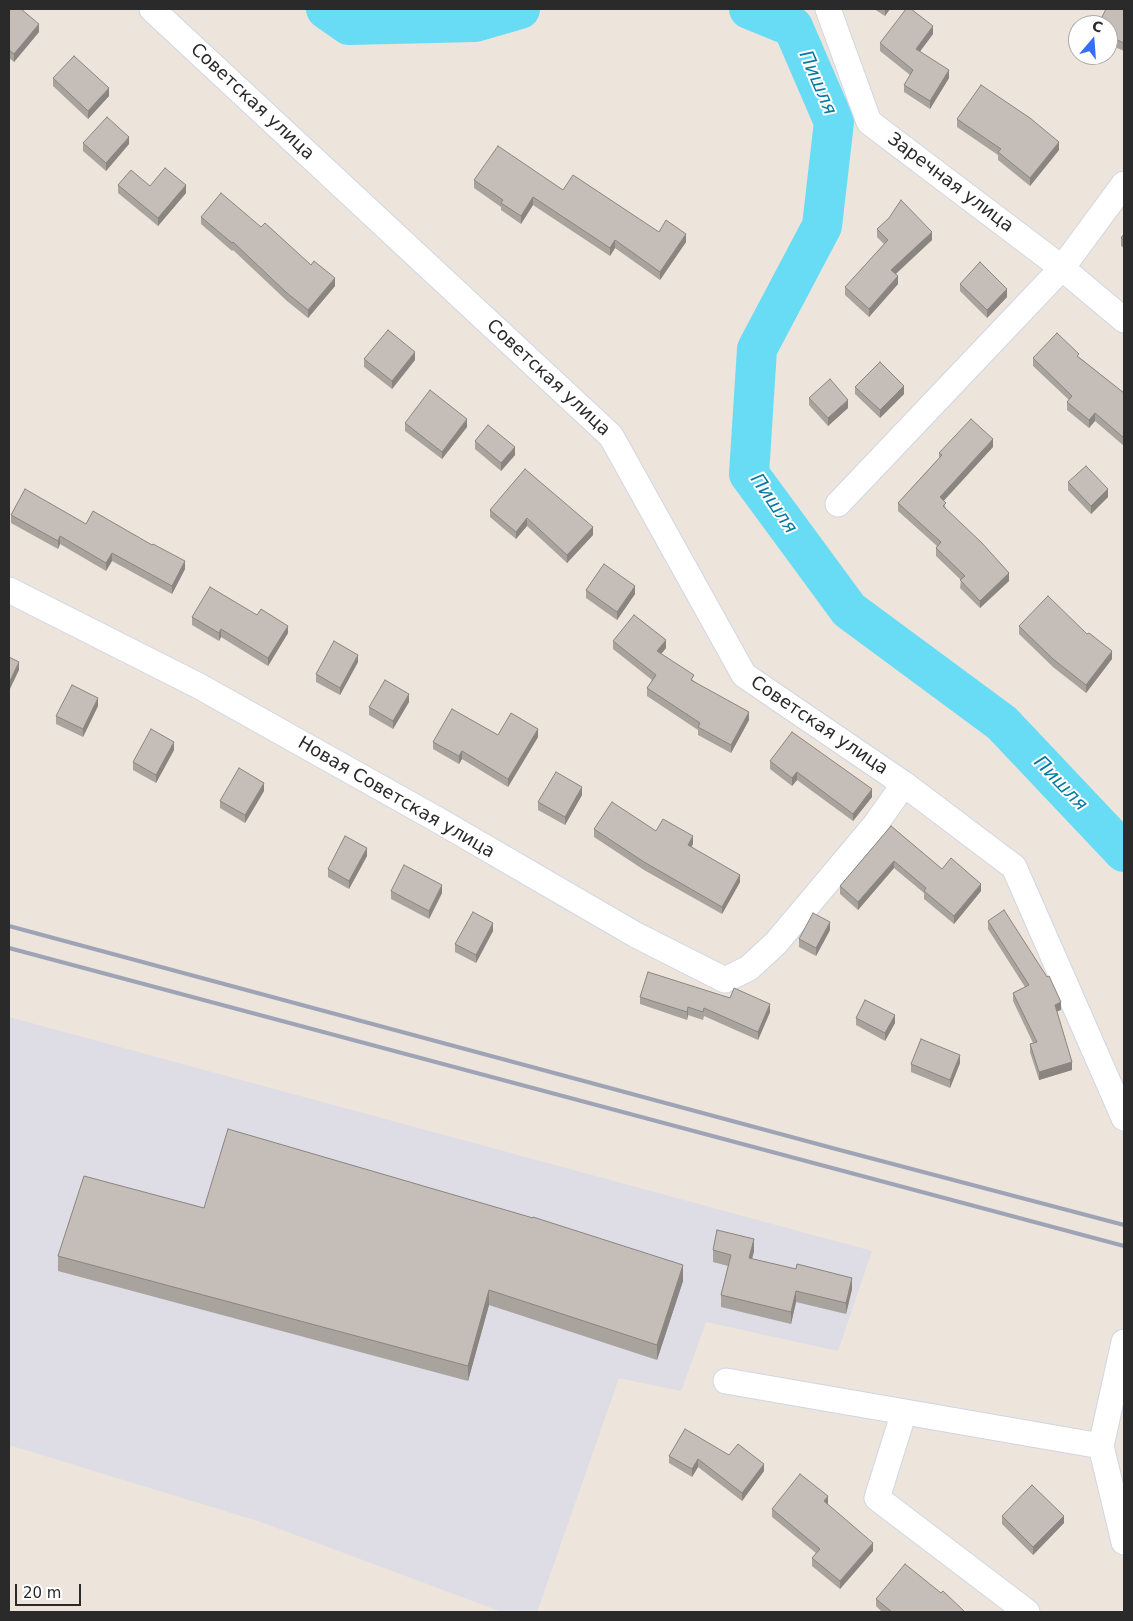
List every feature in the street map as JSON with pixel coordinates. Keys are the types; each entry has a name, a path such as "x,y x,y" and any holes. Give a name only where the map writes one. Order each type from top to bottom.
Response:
{"street":[{"name":"Советская улица","path":"152,9 611,436 744,676 904,784 1014,867 1124,1118"},
{"name":"Заречная улица","path":"828,9 869,122 1062,268 1124,320"},
{"path":"838,504 1062,268 1124,184"},
{"name":"Новая Советская улица","path":"9,590 199,686 438,820 628,930 726,980 749,968 776,943 876,825 904,784"},
{"path":"1124,1342 1101,1446 1124,1542"},
{"path":"726,1381 1101,1446"},
{"path":"904,1412 876,1498 1027,1612"}],"shaded area":[{"path":"9,1017 872,1251 838,1351 706,1322 681,1391 619,1378 537,1612 502,1612 261,1522 9,1445"}],"building":[{"path":"9,9 21,9 39,24 14,54 9,50"},
{"path":"906,9 911,9 933,26 916,49 949,70 930,101 904,85 913,70 880,43"},
{"path":"1106,9 1124,9 1124,43 1118,40 1118,15 1103,15"},
{"path":"74,56 109,88 88,111 53,78"},
{"path":"981,85 1030,118 1059,142 1030,178 998,152 1001,149 957,119"},
{"path":"107,117 129,137 106,163 83,143"},
{"path":"498,146 563,190 573,175 659,232 666,220 686,234 660,272 615,240 610,248 533,197 521,216 501,203 503,200 474,180"},
{"path":"165,168 186,185 158,218 118,185 131,170 150,186"},
{"path":"221,193 261,227 265,223 311,265 314,261 335,278 308,310 287,293 233,242 201,217"},
{"path":"901,200 932,232 891,270 898,276 869,309 845,287 888,240 877,229 889,218"},
{"path":"980,262 1007,289 987,310 960,284"},
{"path":"388,330 415,352 392,381 364,359"},
{"path":"1057,333 1079,354 1077,356 1124,393 1124,438 1095,413 1089,420 1067,402 1072,396 1033,358"},
{"path":"880,362 904,386 880,410 855,387"},
{"path":"830,379 848,400 828,418 809,398"},
{"path":"430,390 467,419 442,452 405,423"},
{"path":"971,419 993,439 940,497 946,503 943,506 982,543 1009,573 980,601 960,580 965,576 936,548 941,542 898,503 942,455 939,453"},
{"path":"488,425 515,447 501,463 475,441"},
{"path":"1086,466 1108,489 1091,506 1068,482"},
{"path":"525,469 593,527 567,555 527,518 516,532 490,510"},
{"path":"25,489 86,524 93,511 152,545 185,561 172,586 112,553 106,563 60,536 58,541 11,515"},
{"path":"604,564 635,586 617,612 586,590"},
{"path":"210,587 257,615 261,609 288,626 268,658 221,629 219,633 192,617"},
{"path":"1048,596 1087,634 1089,633 1112,651 1086,685 1053,659 1019,626"},
{"path":"634,615 666,640 657,651 694,675 691,680 749,712 731,745 698,727 700,723 647,688 656,675 613,641"},
{"path":"334,641 358,655 340,688 316,674"},
{"path":"9,657 19,662 9,683"},
{"path":"385,680 409,694 393,721 369,707"},
{"path":"72,685 98,698 83,729 56,716"},
{"path":"452,709 498,735 511,713 538,729 508,779 462,751 459,756 433,742"},
{"path":"151,729 174,742 156,775 133,762"},
{"path":"792,732 872,789 853,814 797,772 792,778 770,761"},
{"path":"239,768 264,783 245,815 220,801"},
{"path":"556,772 582,787 565,817 538,802"},
{"path":"612,802 656,831 663,819 693,836 688,845 740,875 722,907 644,862 594,829"},
{"path":"891,826 942,869 951,858 981,884 954,916 924,891 926,888 894,861 858,902 840,886"},
{"path":"345,836 367,848 349,881 328,869"},
{"path":"404,865 442,885 429,911 391,891"},
{"path":"1004,910 1047,977 1049,976 1061,1002 1055,1005 1072,1062 1039,1072 1030,1044 1037,1042 1013,993 1029,985 988,921"},
{"path":"473,912 493,923 476,955 455,944"},
{"path":"813,913 830,922 816,948 799,939"},
{"path":"648,972 730,998 734,988 770,1004 758,1032 704,1008 703,1012 688,1007 687,1012 640,997"},
{"path":"865,1000 895,1015 885,1033 856,1018"},
{"path":"921,1039 960,1055 950,1080 911,1064"},
{"path":"228,1129 533,1217 683,1265 657,1345 489,1290 468,1366 58,1256 84,1176 204,1208"},
{"path":"717,1230 754,1239 749,1258 796,1269 797,1264 852,1278 846,1303 796,1291 791,1312 721,1295 731,1255 713,1250"},
{"path":"685,1429 729,1455 738,1444 764,1464 742,1493 698,1459 692,1469 669,1456"},
{"path":"800,1474 828,1496 824,1501 873,1543 840,1581 812,1558 820,1549 772,1509"},
{"path":"1032,1485 1064,1516 1033,1547 1002,1516"},
{"path":"905,1564 941,1593 943,1591 965,1612 892,1612 876,1599"}],"waterway":[{"name":"Пишля","path":"326,9 349,25 475,22 520,9"},
{"name":"Пишля","path":"749,9 793,27 834,122 822,226 757,349 749,474 849,610 1002,723 1124,852"}],"railway":[{"path":"9,926 1124,1225"},
{"path":"9,948 1124,1246"}]}
